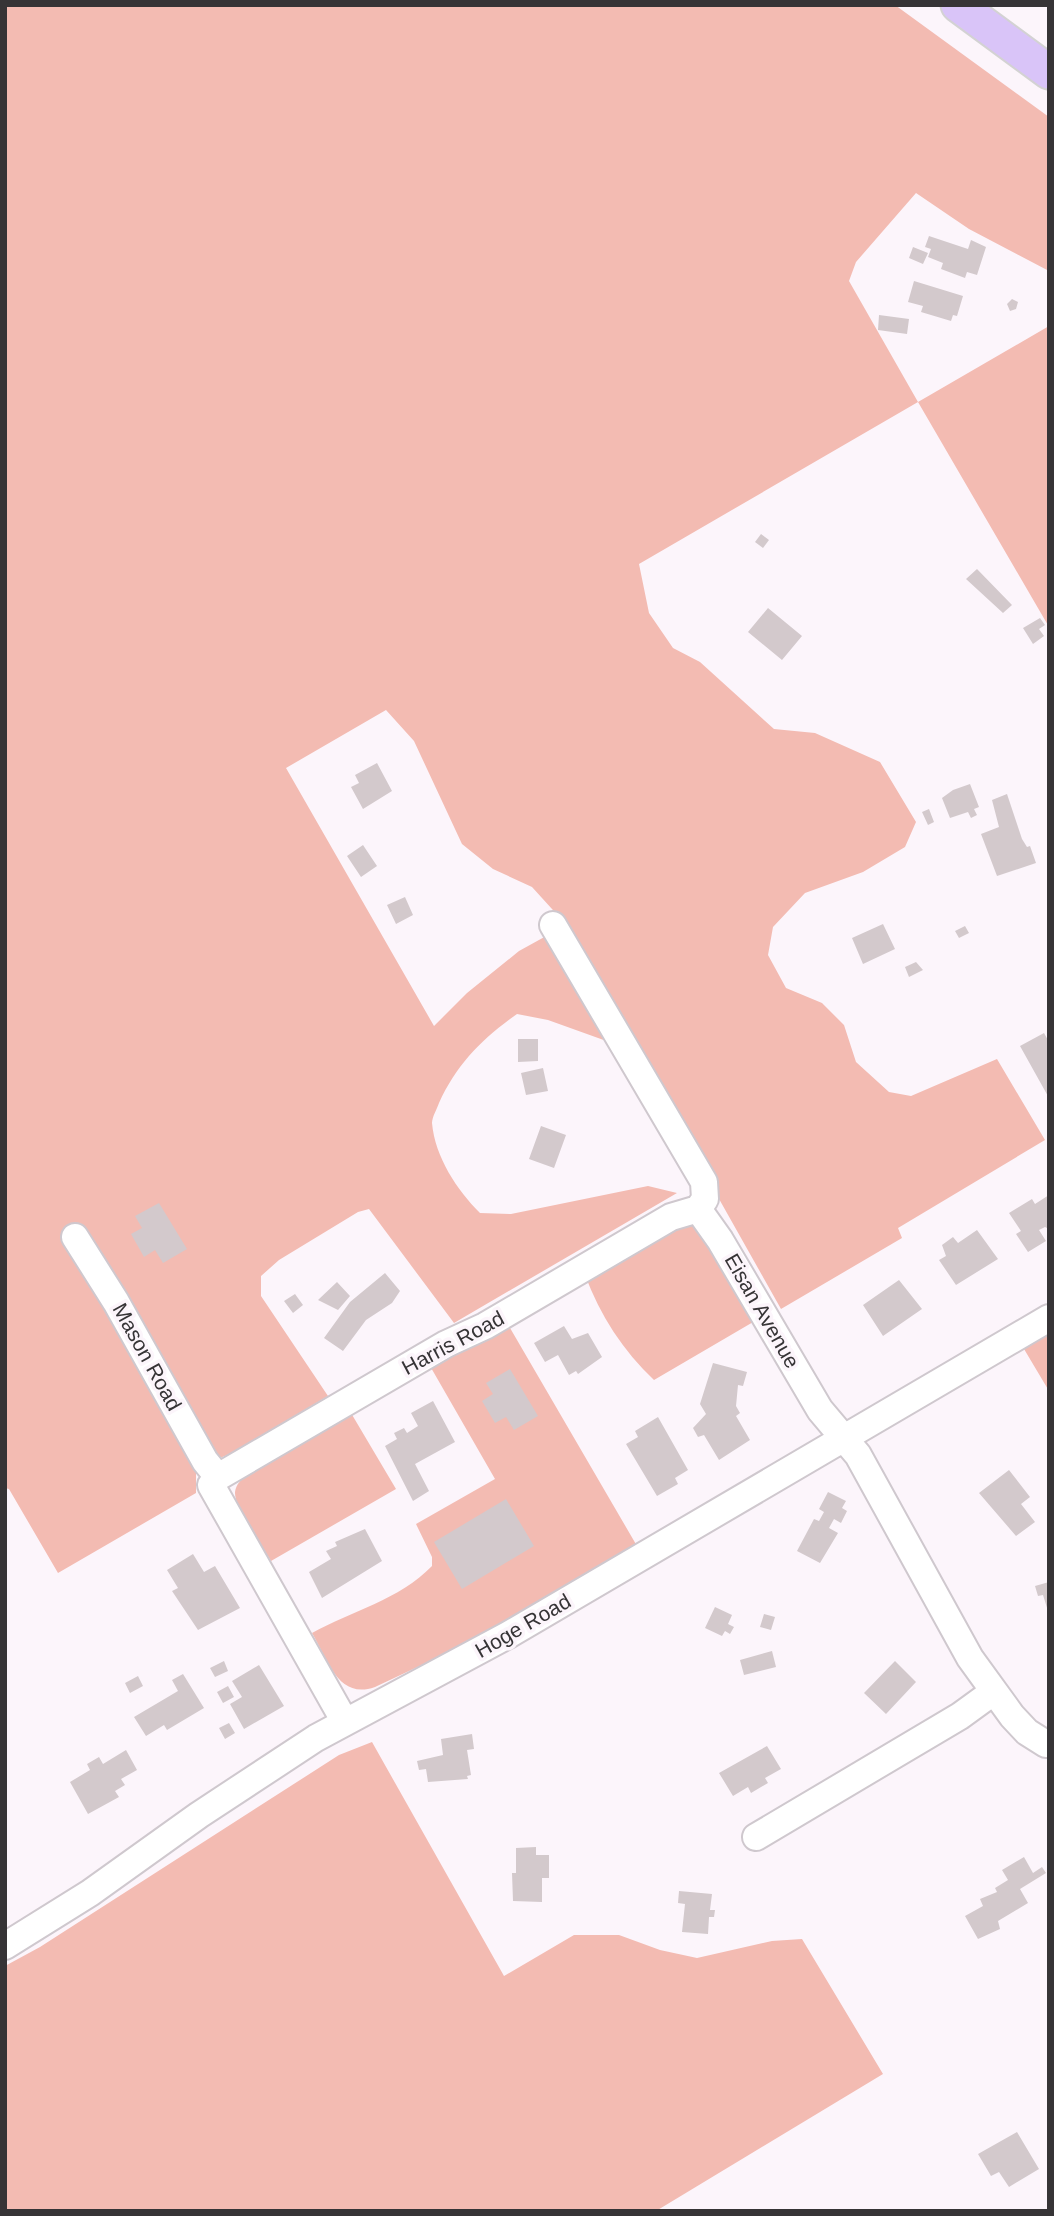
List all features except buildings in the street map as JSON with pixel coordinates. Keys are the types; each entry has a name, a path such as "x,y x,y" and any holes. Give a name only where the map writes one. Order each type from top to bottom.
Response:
{"main road":[{"path":"958,5 1049,72"}],"street":[{"path":"553,925 704,1182 705,1199 698,1209"},
{"name":"Eisan Avenue","path":"698,1209 720,1240 820,1410 846,1437 970,1658 993,1692 1027,1732 1046,1744"},
{"name":"Harris Road","path":"215,1481 671,1217 698,1209"},
{"name":"Mason Road","path":"75,1237 116,1302 205,1461 345,1722"},
{"name":"Hoge Road","path":"5,1946 90,1893 253,1778 345,1722 520,1628 1049,1318"},
{"path":"755,1837 960,1716 993,1692"}],"shaded area":[{"path":"5,5 895,5 1049,117 1049,271 969,229 916,193 856,262 849,281 918,402 639,564 649,613 673,648 700,662 774,729 815,733 880,762 916,822 905,847 863,872 805,893 773,927 768,955 786,988 822,1003 844,1025 856,1062 889,1092 911,1096 997,1059 1045,1140 898,1228 902,1238 781,1309 562,920 532,887 493,869 462,844 414,741 386,710 286,768 434,1026 467,993 519,951 548,935 612,1043 548,1020 517,1014 504,1023 462,1064 446,1089 434,1116 434,1136 449,1172 463,1194 480,1213 511,1214 648,1186 677,1193 454,1323 369,1209 358,1212 279,1260 261,1276 261,1296 328,1396 232,1453 220,1458 210,1453 196,1461 196,1493 58,1573 9,1489 5,1488"},
{"path":"1049,326 1049,627 918,402"},
{"path":"688,1218 760,1318 654,1380 632,1357 614,1332 585,1275"},
{"path":"506,1321 637,1546 475,1640 375,1687 362,1690 352,1688 336,1675 312,1633 390,1596 419,1578 432,1566 432,1557 416,1524 495,1479 430,1366"},
{"path":"1049,1334 1049,1391 1024,1349"},
{"path":"351,1413 396,1489 271,1561 239,1507 235,1492 237,1487 247,1474"},
{"path":"372,1742 504,1976 574,1935 619,1935 660,1950 697,1958 772,1941 802,1939 883,2074 656,2211 5,2211 5,1966 40,1947 339,1755"}]}
